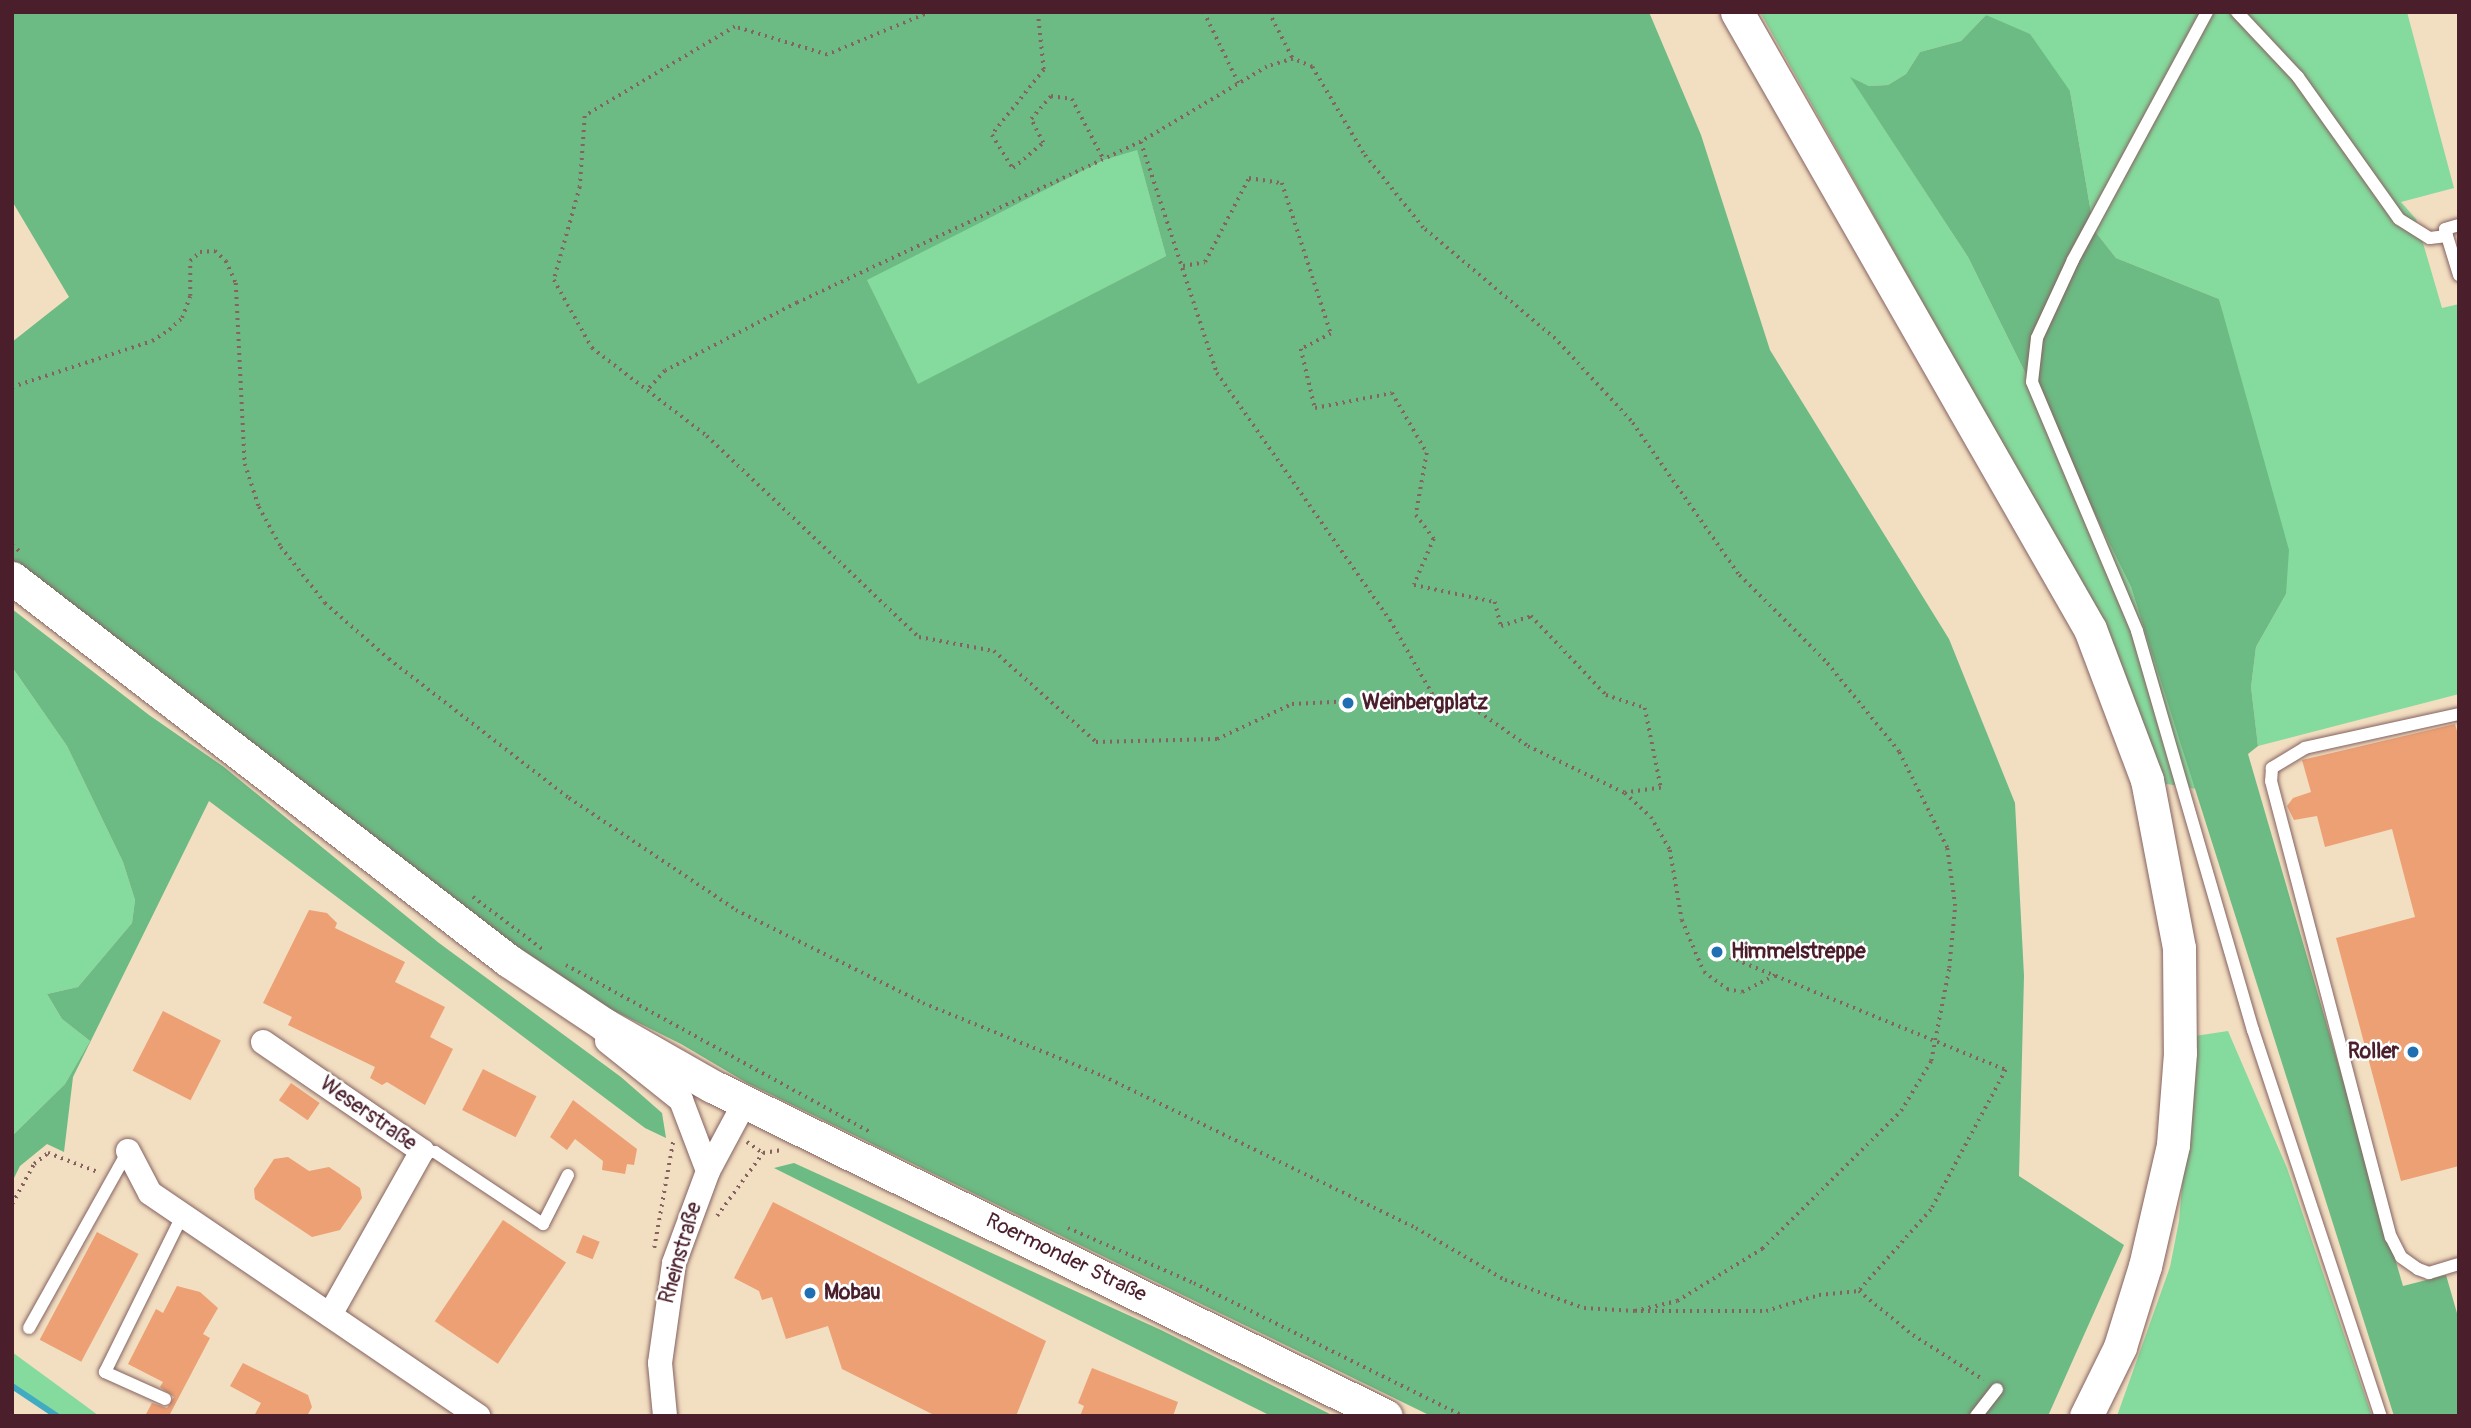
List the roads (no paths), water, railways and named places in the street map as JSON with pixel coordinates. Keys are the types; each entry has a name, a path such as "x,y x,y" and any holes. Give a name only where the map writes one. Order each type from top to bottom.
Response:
{"main road":[{"path":"1737,12 2090,629 2147,780 2179,948 2180,1053 2167,1179 2120,1347 2086,1416"},
{"name":"Roermonder Straße","path":"23,570 556,996 745,1102 1387,1416"},
{"path":"2109,1416 2157,1285 2173,1212 2167,1179"}],"street":[{"path":"556,996 566,1010 681,1100 708,1171"},
{"name":"Weserstraße","path":"263,1042 422,1151 330,1315"},
{"name":"Rheinstraße","path":"666,1416 660,1363 663,1312 674,1264 708,1171 745,1102"},
{"path":"128,1151 150,1193 478,1416"}],"lane":[{"path":"2207,12 2073,260 2038,338 2032,382 2137,632 2253,1030 2381,1416"},
{"path":"2237,12 2298,77 2399,219 2430,238 2447,236"},
{"path":"2459,225 2445,229 2459,275"},
{"path":"2459,714 2305,748 2273,768 2271,780 2391,1237 2401,1257 2418,1269 2429,1273 2459,1265"},
{"path":"29,1328 128,1151"},
{"path":"422,1151 435,1153 543,1224 568,1175"},
{"path":"165,1399 105,1372 182,1216"},
{"path":"1976,1416 1997,1389"}],"waterway":[{"path":"12,1386 57,1416"}],"place":[{"name":"Weinbergplatz","path":"1348,703"},
{"name":"Himmelstreppe","path":"1717,952"},
{"name":"Roller","path":"2413,1052"},
{"name":"Mobau","path":"810,1293"}]}
